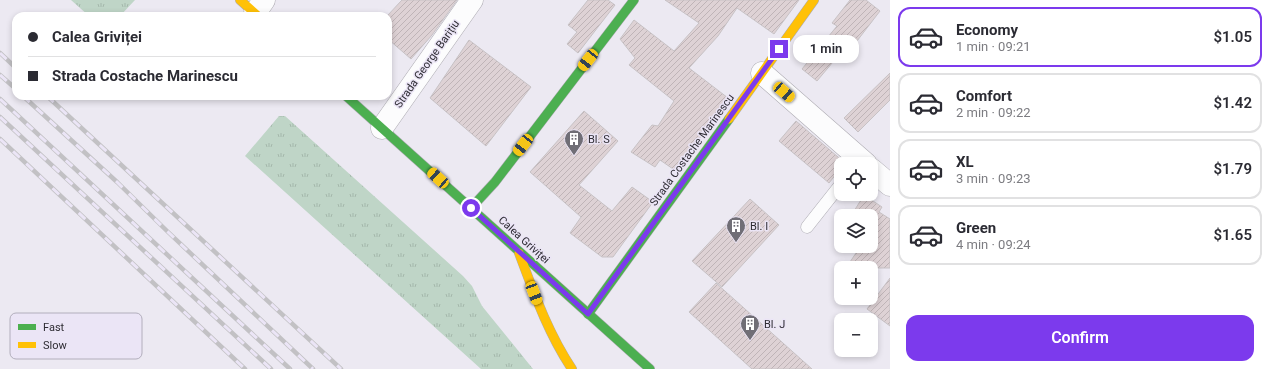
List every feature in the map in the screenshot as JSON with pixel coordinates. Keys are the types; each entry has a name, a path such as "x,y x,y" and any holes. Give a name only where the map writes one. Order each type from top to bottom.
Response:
{"street":[{"name":"Strada George Barițiu","path":"382,128 472,0"},
{"path":"471,208 495,182 634,0"},
{"name":"Strada Costache Marinescu","path":"588,314 814,0"},
{"path":"762,73 856,157"},
{"name":"Calea Griviței","path":"350,100 650,369"},
{"path":"878,175 890,185"},
{"path":"518,250 539,307 564,358 572,369"}],"lane":[{"path":"807,227 834,193"}],"green space":[{"path":"71,0 135,0 124,12 84,12"},
{"path":"279,116 285,116 463,276 472,286 482,306 533,369 481,369 245,156"}],"building":[{"path":"402,0 457,0 432,35 411,59 392,42 391,12"},
{"path":"588,0 608,0 615,5 578,53 567,44 577,32 568,25"},
{"path":"665,0 799,0 774,34 737,8 718,36 689,68 728,98 700,133 702,135 676,171 660,160 655,167 631,152 652,125 658,126 674,101 629,65 635,58 620,39 634,20 674,51 699,23"},
{"path":"850,0 866,0 880,11 857,41 853,38 817,81 802,69 837,26 832,23"},
{"path":"469,40 531,87 486,146 430,98"},
{"path":"890,73 890,100 858,132 844,118"},
{"path":"584,111 618,141 579,185 612,211 632,187 653,202 613,257 602,257 570,233 581,217 530,172"},
{"path":"796,121 838,157 834,157 834,177 829,183 779,141"},
{"name":"Bl. I","path":"750,199 779,225 722,287 692,261"},
{"path":"860,201 873,201 882,207 879,212 890,219 890,268 878,268 878,261 851,261 856,253 878,253 878,209 855,209"},
{"path":"890,278 890,326 878,317 878,313 872,313 867,309 870,305 878,305 878,294"},
{"name":"Bl. J","path":"716,283 812,369 752,369 689,312"}],"railway":[{"path":"0,53 12,64"},
{"path":"0,75 12,86"},
{"path":"0,99 290,369"},
{"path":"27,100 117,182 313,369"},
{"path":"51,100 341,369"},
{"path":"0,117 271,369"},
{"path":"0,139 245,369"}],"traffic: fast":[{"path":"471,208 495,182 634,0"},
{"path":"350,100 650,369"},
{"path":"588,314 729,119"}],"traffic: slow":[{"path":"240,0 254,12"},
{"path":"729,119 814,0"},
{"path":"519,253 549,327 572,369"}],"place":[{"name":"Bl. S","path":"574,156"},
{"name":"Bl. I","path":"736,243"},
{"name":"Bl. J","path":"750,341"}],"route":[{"path":"471,208 588,314 779,49"}]}
